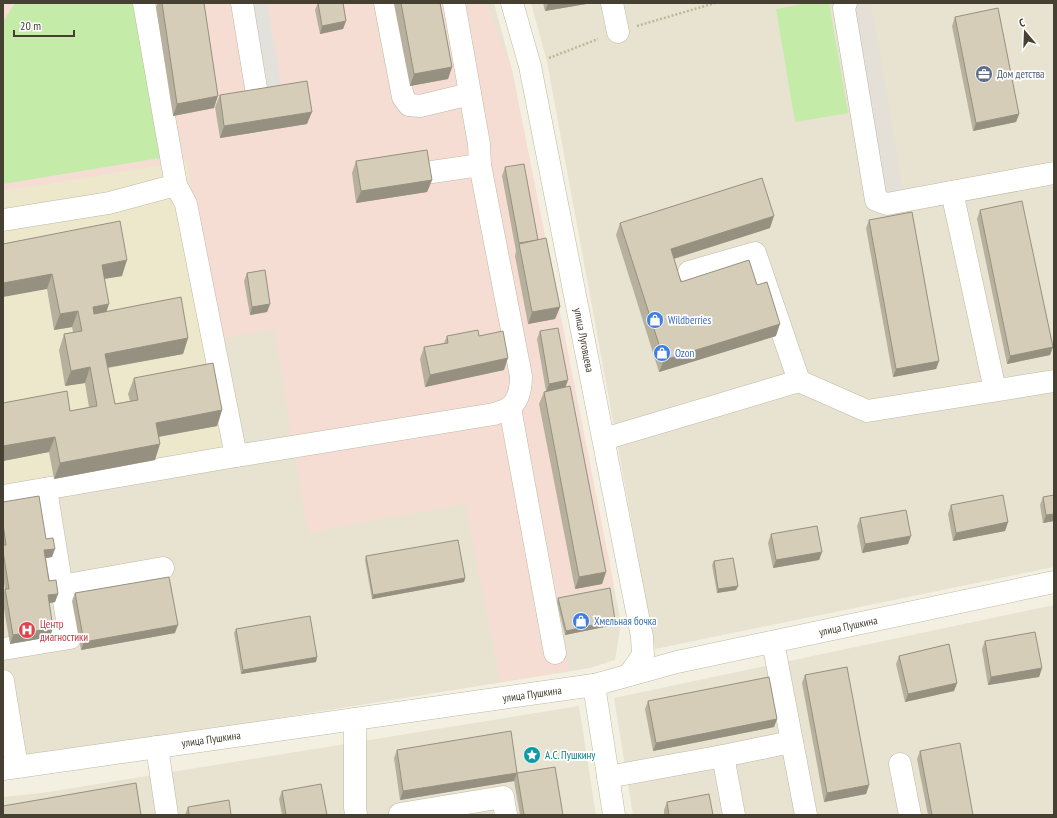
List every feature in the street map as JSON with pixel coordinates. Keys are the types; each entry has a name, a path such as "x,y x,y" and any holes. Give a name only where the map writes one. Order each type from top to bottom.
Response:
{"street":[{"path":"144,3 176,185 186,204 236,456"},
{"path":"242,3 256,88"},
{"path":"385,3 403,97 409,105 420,106 470,94"},
{"path":"3,496 494,414 510,408 521,388 520,376 480,165 479,144 454,3"},
{"name":"улица Луговцева","path":"512,3 530,66 642,636 643,655 629,675"},
{"path":"612,3 618,32"},
{"path":"846,3 844,8 876,200 887,204 1054,173"},
{"path":"432,172 480,165"},
{"path":"3,220 109,203 176,185"},
{"path":"952,192 995,390"},
{"path":"690,272 755,253 798,381"},
{"path":"604,439 798,381 867,411 1054,381"},
{"path":"510,408 555,653"},
{"path":"3,649 70,638 46,489"},
{"path":"61,586 163,568"},
{"name":"улица Пушкина","path":"10,768 594,685 677,662 1054,582"},
{"path":"773,642 806,815"},
{"path":"3,681 10,768"},
{"path":"594,685 614,815"},
{"path":"355,719 354,807 356,815"},
{"path":"608,777 792,742"},
{"path":"156,747 167,815"},
{"path":"723,756 734,815"},
{"path":"900,764 910,815"},
{"path":"398,815 503,797 506,815"}],"path":[{"path":"530,66 618,32 715,3"}],"shaded area":[{"path":"3,3 494,3 512,70 621,623 615,660 590,668 37,757 3,760"},
{"path":"3,3 487,3 512,70 614,585 555,598 569,671 500,682 465,504 308,533 274,330 216,339 187,161 3,191"},
{"path":"247,3 267,3 281,85 261,88"},
{"path":"531,3 1054,3 1054,567 655,649 547,62"},
{"path":"871,3 903,192 883,195 851,5"},
{"path":"187,161 237,464 3,503 3,191"},
{"path":"1054,605 1054,815 633,815 614,698"},
{"path":"579,706 596,815 3,815 3,797 42,793"}],"green space":[{"path":"15,3 135,3 160,158 3,184 3,22"},
{"path":"808,3 829,3 848,113 795,122 776,9"}],"building":[{"path":"162,3 204,3 218,96 177,104"},
{"path":"318,3 343,3 346,21 322,26"},
{"path":"401,3 440,3 452,67 414,74"},
{"name":"Дом детства","path":"998,8 1019,114 976,123 955,17"},
{"path":"307,81 312,112 224,126 220,95"},
{"path":"427,150 432,180 361,191 356,161"},
{"path":"524,164 538,240 519,243 505,167"},
{"path":"762,178 774,216 671,249 681,282 749,260 757,285 767,282 780,324 664,360 620,223"},
{"path":"1022,201 1053,347 1010,356 980,210"},
{"path":"912,212 939,361 896,369 869,220"},
{"path":"120,221 127,260 102,265 109,304 93,307 94,314 181,297 188,338 105,354 115,404 138,400 134,378 213,363 222,410 156,423 160,444 60,463 55,437 3,446 3,403 67,391 70,411 97,406 90,367 71,371 64,334 82,331 78,311 60,314 52,274 3,283 3,244"},
{"path":"546,238 560,307 532,312 519,244"},
{"path":"265,270 270,304 252,307 247,273"},
{"path":"558,328 568,380 549,384 540,331"},
{"path":"478,330 479,336 503,331 508,358 430,375 424,347 448,343 447,336"},
{"path":"570,386 606,572 579,577 544,392"},
{"path":"1003,495 1008,522 956,533 951,505"},
{"path":"1054,495 1054,514 1046,515 1043,497"},
{"path":"39,496 46,539 53,538 55,549 44,550 49,581 56,580 58,594 48,595 53,628 13,635 5,589 9,589 3,551 3,545 6,545 3,524 3,502"},
{"path":"906,510 911,536 865,544 860,518"},
{"path":"817,526 822,552 776,560 771,534"},
{"path":"458,540 465,578 373,595 366,556"},
{"path":"733,558 738,586 718,589 714,561"},
{"path":"169,577 178,625 84,642 75,593"},
{"path":"610,588 615,620 566,631 558,598"},
{"path":"310,616 317,657 243,670 236,629"},
{"path":"1035,632 1042,668 991,677 985,641"},
{"path":"949,644 957,683 908,694 899,656"},
{"path":"847,667 869,785 827,793 805,675"},
{"path":"769,677 777,719 656,743 648,701"},
{"path":"511,731 517,773 403,791 397,750"},
{"path":"960,743 973,815 932,815 920,751"},
{"path":"555,767 563,815 524,815 517,773"},
{"path":"136,783 141,815 3,815 3,806"},
{"path":"321,784 327,815 286,815 282,791"},
{"path":"709,794 713,815 669,815 667,802"},
{"path":"229,800 231,815 189,815 188,807"}],"place":[{"name":"Дом детства","path":"984,74"},
{"name":"Wildberries","path":"655,320"},
{"name":"Ozon","path":"662,353"},
{"name":"Хмельная бочка","path":"581,621"},
{"name":"Центр диагностики","path":"27,630"},
{"name":"А.С. Пушкину","path":"532,755"}]}
